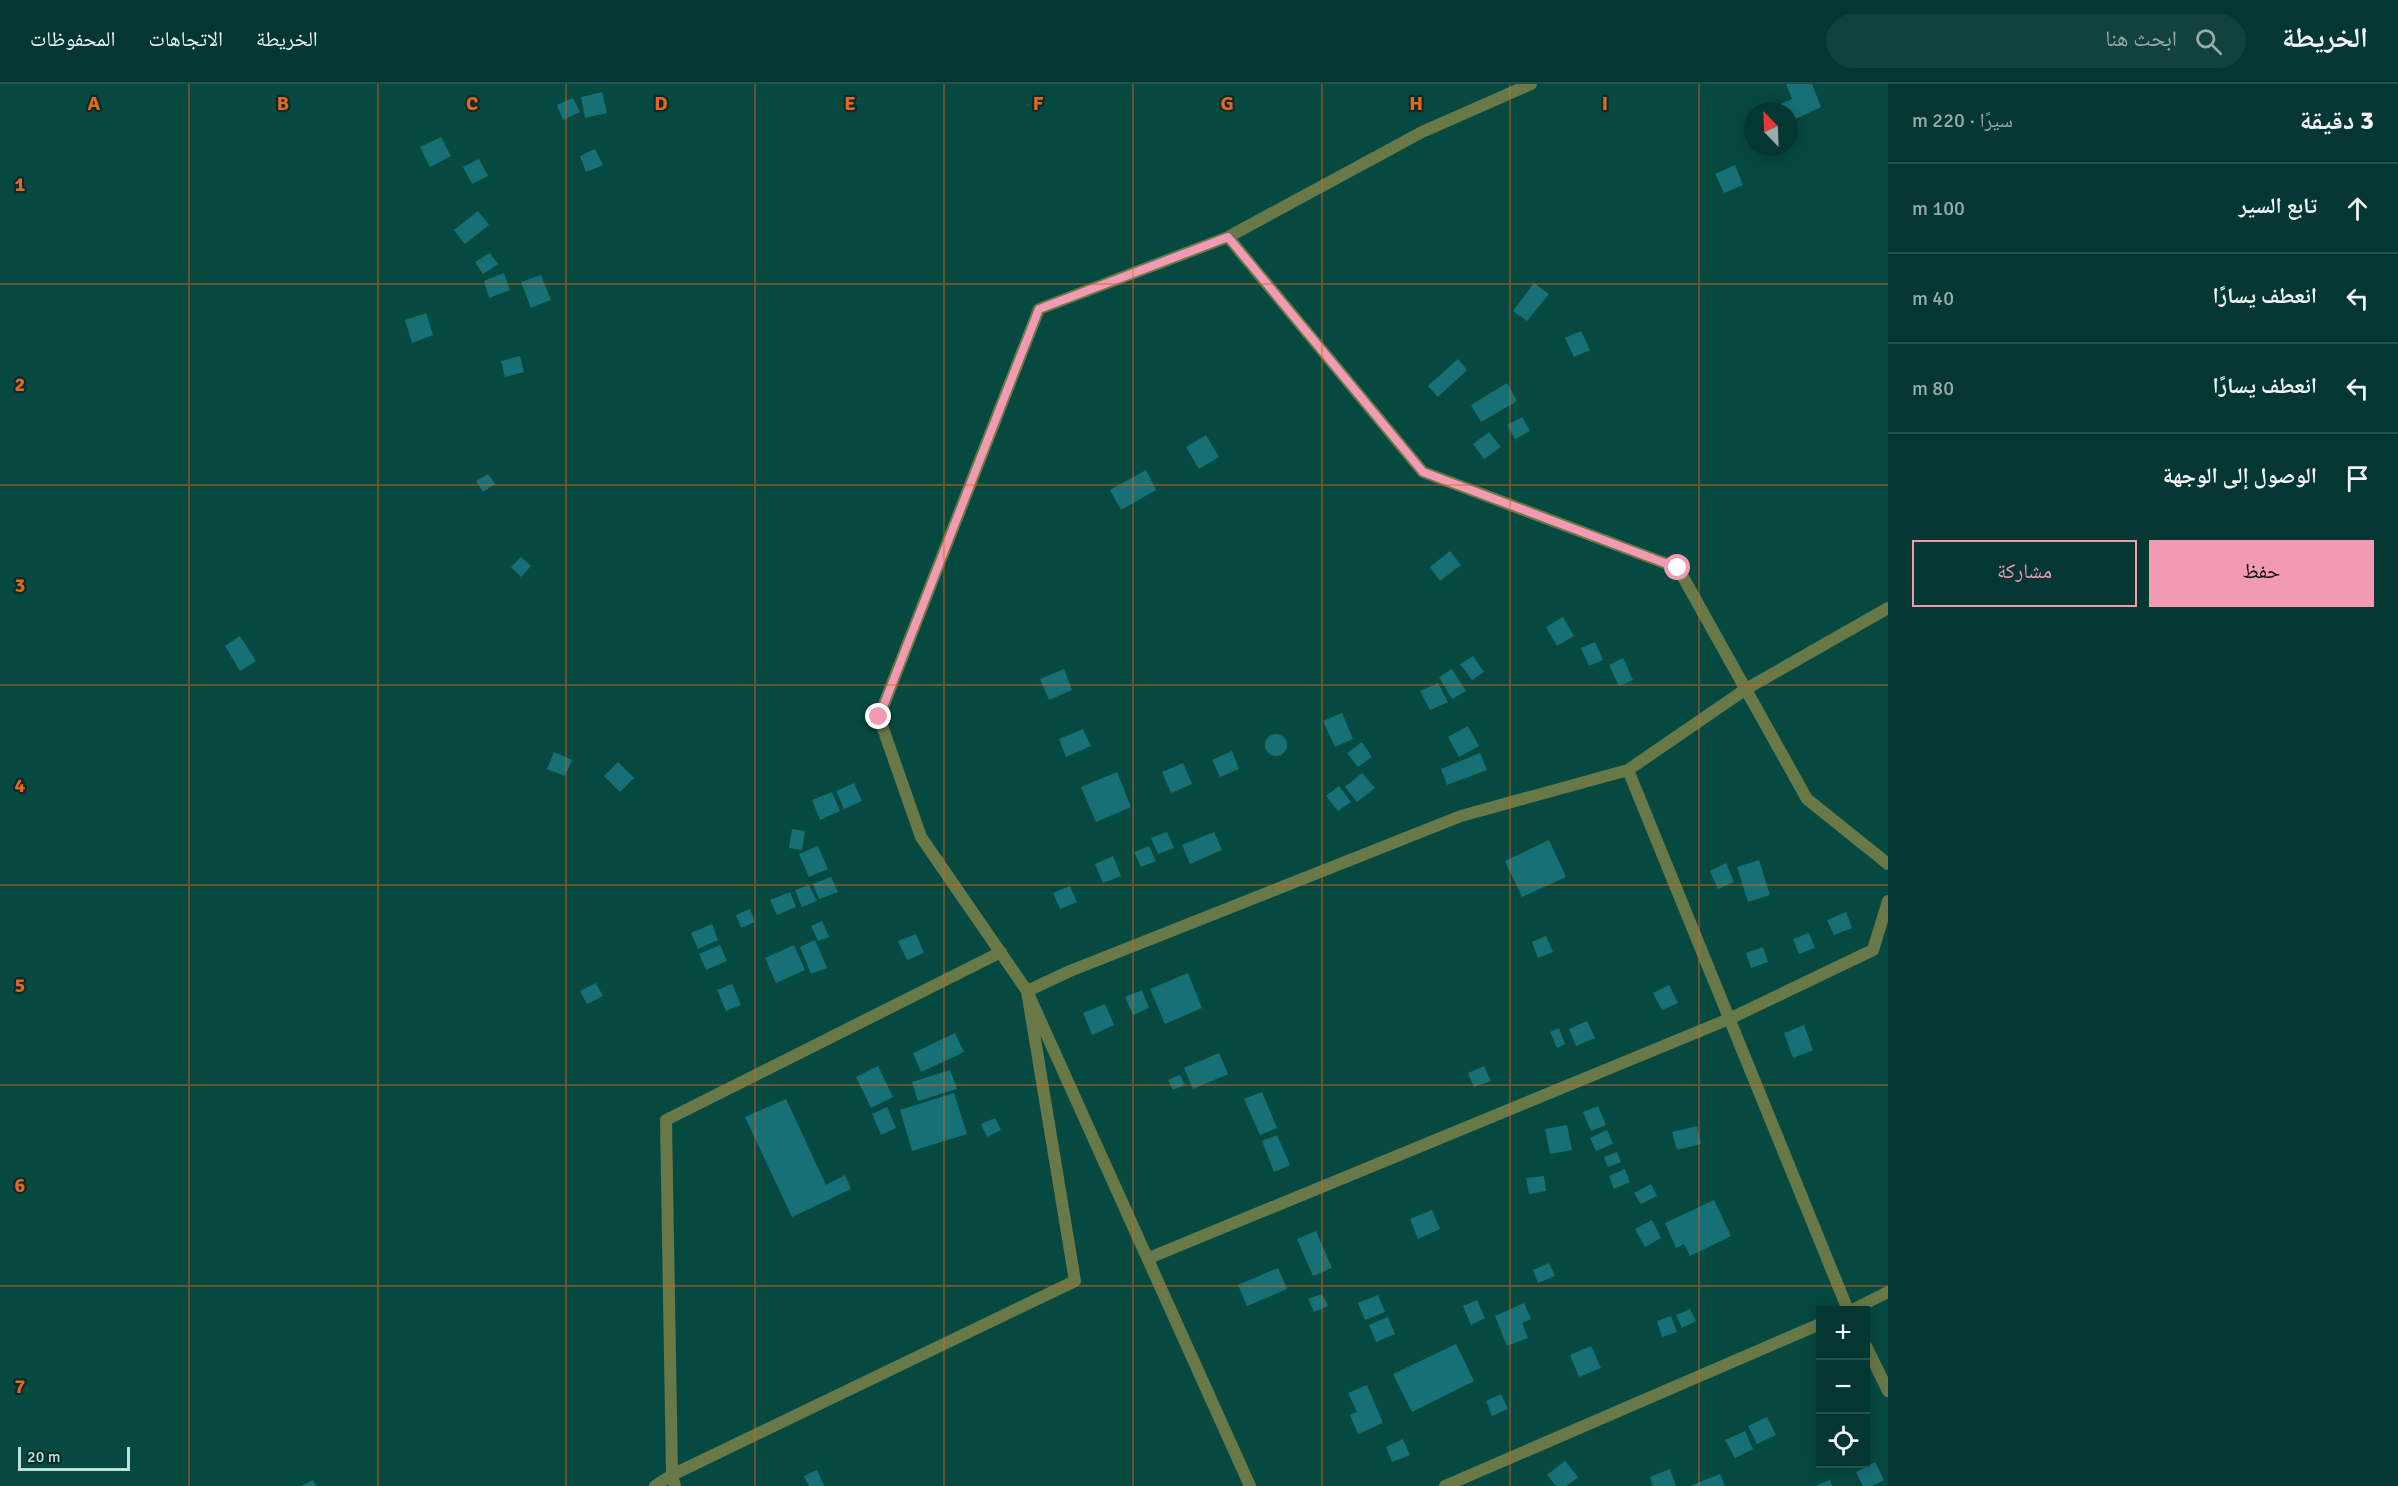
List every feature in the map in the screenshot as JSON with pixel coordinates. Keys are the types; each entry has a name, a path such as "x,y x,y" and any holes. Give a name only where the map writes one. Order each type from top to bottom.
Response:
{"street":[{"path":"1250,1486 1028,991 921,837 879,717 1039,309 1228,237 1422,132 1531,84"},
{"path":"1228,237 1423,472 1678,568 1807,799 1888,864"},
{"path":"1028,991 1070,971 1461,816 1628,770 1746,689 1888,608"},
{"path":"1628,770 1848,1306"},
{"path":"1149,1258 1729,1018 1873,950 1888,901"},
{"path":"674,1480 666,1120 1001,951"},
{"path":"655,1486 674,1480 1075,1281 1028,991"},
{"path":"1860,1306 1888,1292"},
{"path":"1445,1486 1816,1326"},
{"path":"1870,1354 1888,1391"}],"building":[{"path":"1786,84 1812,84 1821,107 1798,118 1798,102 1785,102 1792,99"},
{"path":"602,92 607,113 585,118 581,97"},
{"path":"573,98 580,112 563,120 557,105"},
{"path":"441,137 451,156 430,167 420,147"},
{"path":"595,149 603,165 586,172 580,156"},
{"path":"479,159 488,176 472,184 463,167"},
{"path":"1735,165 1743,185 1724,193 1715,174"},
{"path":"478,211 489,225 465,244 454,230"},
{"path":"490,253 498,264 483,274 475,262"},
{"path":"504,273 510,290 489,298 484,281"},
{"path":"541,275 551,300 531,308 521,282"},
{"path":"1534,283 1549,294 1527,321 1513,311"},
{"path":"426,313 433,335 412,343 405,320"},
{"path":"1581,331 1590,350 1574,357 1565,338"},
{"path":"520,356 524,372 505,377 501,361"},
{"path":"1458,359 1467,370 1438,397 1428,386"},
{"path":"1507,383 1517,401 1481,422 1471,405"},
{"path":"1522,417 1530,431 1515,439 1507,425"},
{"path":"1489,432 1501,447 1484,459 1473,444"},
{"path":"1206,435 1219,457 1199,469 1186,447"},
{"path":"1146,470 1156,490 1121,510 1110,490"},
{"path":"488,474 495,484 483,492 476,481"},
{"path":"1450,551 1461,565 1440,581 1430,567"},
{"path":"521,557 531,566 521,577 511,567"},
{"path":"1563,617 1574,636 1557,646 1546,627"},
{"path":"240,636 256,661 240,671 225,646"},
{"path":"1595,642 1603,660 1589,666 1581,648"},
{"path":"1473,656 1484,672 1472,680 1460,664"},
{"path":"1623,658 1633,680 1619,686 1609,665"},
{"path":"1064,669 1072,690 1049,700 1040,679"},
{"path":"1452,669 1466,691 1452,699 1439,677"},
{"path":"1438,683 1448,702 1430,710 1420,691"},
{"path":"1342,713 1353,739 1335,747 1323,721"},
{"path":"1468,726 1479,746 1459,757 1448,737"},
{"path":"1083,729 1091,746 1066,757 1059,739"},
{"path":"1276,734 1284,737 1287,745 1284,753 1276,756 1268,753 1265,745 1268,737"},
{"path":"1362,742 1372,757 1358,767 1347,753"},
{"path":"1232,751 1239,769 1220,777 1212,760"},
{"path":"554,752 572,760 565,776 547,769"},
{"path":"1480,753 1487,770 1447,785 1441,769"},
{"path":"618,762 634,778 620,792 604,776"},
{"path":"1183,763 1192,784 1171,793 1162,772"},
{"path":"1117,772 1131,807 1096,822 1081,787"},
{"path":"1362,773 1375,788 1357,802 1345,787"},
{"path":"854,783 862,801 844,809 836,791"},
{"path":"1339,786 1351,802 1338,811 1326,796"},
{"path":"832,792 840,811 820,820 812,800"},
{"path":"792,829 805,831 802,850 789,848"},
{"path":"1167,832 1174,848 1158,854 1151,838"},
{"path":"1214,832 1222,850 1190,864 1182,845"},
{"path":"1549,840 1566,877 1522,897 1505,861"},
{"path":"818,846 828,869 809,877 799,854"},
{"path":"1149,846 1156,861 1141,867 1134,852"},
{"path":"1113,856 1121,876 1103,883 1095,864"},
{"path":"1759,860 1770,895 1748,902 1737,867"},
{"path":"1726,863 1734,882 1718,889 1710,871"},
{"path":"831,877 838,892 819,899 813,884"},
{"path":"809,885 817,901 802,907 795,890"},
{"path":"1070,886 1077,902 1060,909 1053,893"},
{"path":"790,892 796,907 777,915 770,900"},
{"path":"750,909 755,922 741,928 736,915"},
{"path":"1846,912 1852,928 1834,935 1827,920"},
{"path":"822,921 829,937 818,941 811,926"},
{"path":"712,924 718,940 698,949 691,933"},
{"path":"1809,933 1815,948 1799,954 1793,939"},
{"path":"916,934 924,953 907,960 898,941"},
{"path":"1546,936 1553,952 1538,958 1532,942"},
{"path":"815,940 827,968 811,974 800,947"},
{"path":"720,945 727,961 706,970 699,954"},
{"path":"794,945 805,970 776,983 765,958"},
{"path":"1763,947 1768,962 1751,968 1746,953"},
{"path":"1188,973 1202,1008 1165,1024 1150,989"},
{"path":"596,983 603,996 587,1004 580,991"},
{"path":"732,984 741,1005 726,1011 717,990"},
{"path":"1669,985 1678,1003 1662,1010 1653,993"},
{"path":"1142,990 1149,1008 1133,1015 1125,997"},
{"path":"1105,1004 1114,1025 1092,1035 1083,1013"},
{"path":"1587,1021 1595,1038 1576,1046 1569,1029"},
{"path":"1804,1025 1813,1050 1793,1058 1784,1033"},
{"path":"1559,1028 1565,1044 1557,1048 1550,1032"},
{"path":"955,1033 964,1052 921,1072 913,1053"},
{"path":"1219,1053 1228,1074 1193,1089 1184,1068"},
{"path":"878,1066 893,1097 871,1108 856,1077"},
{"path":"1484,1066 1491,1081 1474,1087 1468,1073"},
{"path":"950,1070 957,1089 918,1101 912,1082"},
{"path":"1180,1075 1185,1085 1173,1090 1168,1080"},
{"path":"1262,1092 1277,1128 1260,1135 1244,1099"},
{"path":"954,1093 967,1134 912,1151 900,1110"},
{"path":"786,1099 826,1185 845,1175 851,1189 792,1217 745,1117"},
{"path":"1598,1106 1606,1125 1591,1131 1583,1112"},
{"path":"887,1107 896,1128 881,1135 872,1114"},
{"path":"995,1118 1001,1130 987,1137 981,1124"},
{"path":"1567,1125 1572,1150 1550,1154 1545,1129"},
{"path":"1697,1126 1701,1144 1677,1150 1672,1132"},
{"path":"1607,1130 1613,1144 1596,1151 1590,1138"},
{"path":"1277,1135 1290,1165 1274,1172 1262,1141"},
{"path":"1617,1152 1621,1162 1608,1167 1604,1157"},
{"path":"1625,1169 1630,1182 1614,1189 1609,1176"},
{"path":"1544,1176 1546,1191 1529,1194 1526,1178"},
{"path":"1651,1184 1657,1196 1641,1204 1634,1193"},
{"path":"1714,1200 1731,1236 1690,1256 1684,1244 1676,1248 1665,1223"},
{"path":"1432,1210 1440,1229 1418,1239 1410,1219"},
{"path":"1652,1220 1661,1238 1645,1247 1635,1229"},
{"path":"1316,1231 1332,1268 1313,1276 1297,1239"},
{"path":"1549,1263 1555,1276 1538,1283 1533,1270"},
{"path":"1278,1268 1287,1289 1247,1306 1238,1285"},
{"path":"1322,1294 1328,1306 1314,1312 1308,1299"},
{"path":"1378,1295 1385,1312 1365,1320 1358,1303"},
{"path":"1477,1300 1485,1318 1471,1325 1463,1306"},
{"path":"1524,1303 1531,1319 1522,1323 1528,1338 1507,1346 1495,1316"},
{"path":"1690,1309 1696,1321 1682,1328 1676,1315"},
{"path":"1671,1316 1677,1332 1662,1337 1657,1321"},
{"path":"1388,1317 1395,1334 1376,1342 1369,1325"},
{"path":"1456,1344 1474,1381 1412,1412 1393,1374"},
{"path":"1591,1346 1601,1368 1579,1377 1570,1355"},
{"path":"1367,1385 1383,1423 1358,1434 1350,1415 1357,1412 1348,1393"},
{"path":"1501,1394 1508,1409 1492,1416 1486,1401"},
{"path":"1767,1417 1776,1435 1757,1444 1748,1426"},
{"path":"1745,1431 1753,1449 1735,1458 1725,1440"},
{"path":"1403,1439 1410,1455 1392,1462 1386,1447"},
{"path":"1565,1461 1578,1477 1567,1486 1556,1486 1547,1475"},
{"path":"1875,1462 1884,1480 1872,1486 1863,1486 1856,1472 1870,1468 1870,1465"},
{"path":"1670,1469 1676,1486 1653,1486 1650,1477"},
{"path":"817,1470 824,1486 809,1486 804,1476"},
{"path":"1720,1474 1725,1486 1690,1486"},
{"path":"313,1480 316,1486 301,1486"},
{"path":"1830,1480 1832,1486 1815,1486"}],"route":[{"path":"879,717 1039,309 1228,237 1423,472 1678,568"}]}
